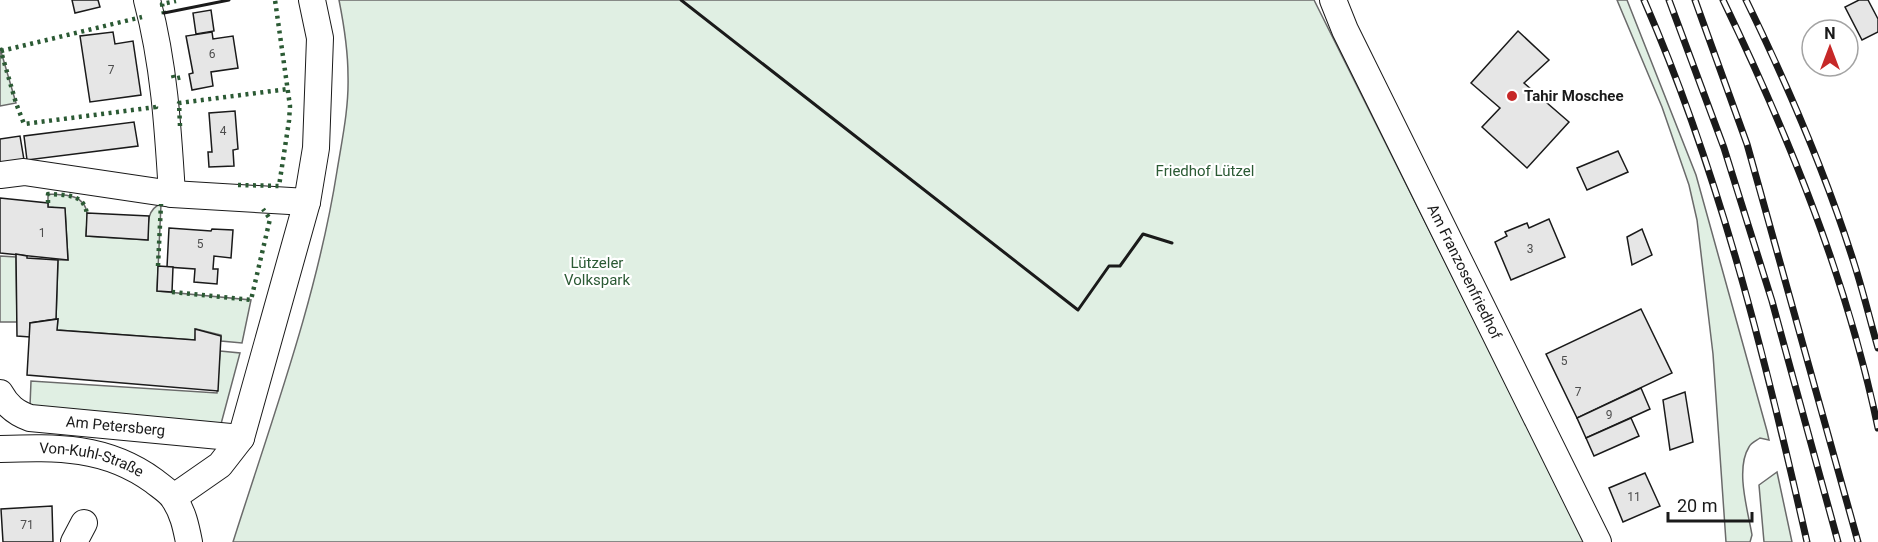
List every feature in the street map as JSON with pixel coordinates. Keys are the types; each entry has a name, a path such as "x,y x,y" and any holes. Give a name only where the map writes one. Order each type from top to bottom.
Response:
{"street":[{"path":"147,0 166,105 172,194"},
{"path":"189,542 183,514 174,497 220,465 241,438 307,202 316,148 319,92 320,38 312,0"},
{"name":"Am Franzosenfriedhof","path":"1333,0 1345,30 1598,542"},
{"path":"0,175 24,172 172,194 307,202"},
{"name":"Am Petersberg","path":"0,393 10,407 30,418 241,438"},
{"name":"Von-Kuhl-Straße","path":"0,449 77,450 106,456 143,473 174,497"}],"green space":[{"path":"339,0 1314,0 1585,542 233,542 306,312 328,218 345,124 348,88 348,67"},
{"path":"1617,0 1627,0 1696,175 1767,431 1769,440 1760,438 1751,444 1743,467 1744,490 1752,535 1750,542 1726,542 1713,354 1697,220 1689,185 1662,107"},
{"path":"0,48 16,103 0,106"},
{"path":"48,194 72,196 82,202 87,213 86,236 148,240 150,214 156,206 161,204 157,291 251,300 242,343 221,341 221,335 196,329 195,340 57,330 58,260 68,260 65,209 48,207"},
{"path":"0,256 16,257 17,322 0,322"},
{"path":"220,351 240,353 221,424 30,406 31,381 217,393"},
{"path":"1777,472 1792,542 1764,542 1759,485"}],"building":[{"path":"72,0 98,0 100,7 75,13"},
{"path":"1859,0 1868,0 1878,19 1878,32 1862,40 1860,18 1851,18 1845,7"},
{"path":"211,10 214,31 196,34 193,13"},
{"name":"Tahir Moschee","path":"1518,31 1549,60 1524,83 1569,122 1527,168 1482,127 1500,108 1471,83"},
{"path":"113,32 115,44 133,41 141,95 90,102 80,36"},
{"path":"212,32 213,39 233,36 238,68 211,72 213,86 192,90 189,74 193,73 186,36"},
{"path":"235,111 238,149 233,150 234,166 209,167 208,152 212,152 209,113"},
{"path":"134,122 138,146 27,160 24,136"},
{"path":"20,136 24,160 0,164 0,139"},
{"path":"1618,151 1628,172 1587,190 1577,168"},
{"path":"0,198 48,203 48,207 65,208 68,260 0,253"},
{"path":"87,213 149,216 148,240 86,236"},
{"path":"1549,219 1565,257 1511,280 1495,242 1507,236 1505,232 1527,223 1529,228"},
{"path":"169,228 233,230 231,258 214,256 213,269 218,269 217,284 194,282 195,269 167,267"},
{"path":"1642,229 1652,255 1632,265 1627,237"},
{"path":"16,254 27,256 27,258 58,260 56,319 30,323 30,337 17,336"},
{"path":"158,266 173,267 172,292 157,291"},
{"path":"1641,309 1672,373 1577,418 1546,354"},
{"path":"58,319 57,330 195,340 195,329 221,336 218,391 27,375 30,323"},
{"path":"1641,388 1650,409 1586,438 1577,418"},
{"path":"1685,392 1693,442 1670,450 1663,400"},
{"path":"1631,418 1639,436 1594,456 1586,438"},
{"path":"1645,473 1660,506 1623,522 1609,488"},
{"path":"52,506 53,542 3,542 1,509"}],"railway":[{"path":"1644,0 1696,132 1718,199 1757,335 1807,542"},
{"path":"1669,0 1724,148 1772,301 1838,542"},
{"path":"1695,0 1747,144 1858,542"},
{"path":"1723,0 1771,104 1814,210 1850,318 1878,428"},
{"path":"1746,0 1791,97 1831,196 1878,348"}],"hedge":[{"path":"238,185 279,186 290,106 275,0"},
{"path":"164,14 162,4 176,1"},
{"path":"1,51 142,17"},
{"path":"0,48 24,124 156,107 155,103"},
{"path":"173,75 174,79 182,77"},
{"path":"180,126 179,103 288,89"},
{"path":"48,203 48,194 74,197 83,203 87,216"},
{"path":"158,266 161,204"},
{"path":"172,292 251,300 270,219 263,209"}],"wall":[{"path":"164,13 229,0"},
{"path":"681,0 1078,310 1109,266 1120,266 1143,234 1172,243"}],"place":[{"name":"Tahir Moschee","path":"1512,96"}],"park label":[{"name":"Friedhof Lützel","path":"1205,171"},
{"name":"Lützeler Volkspark","path":"597,272"}]}
